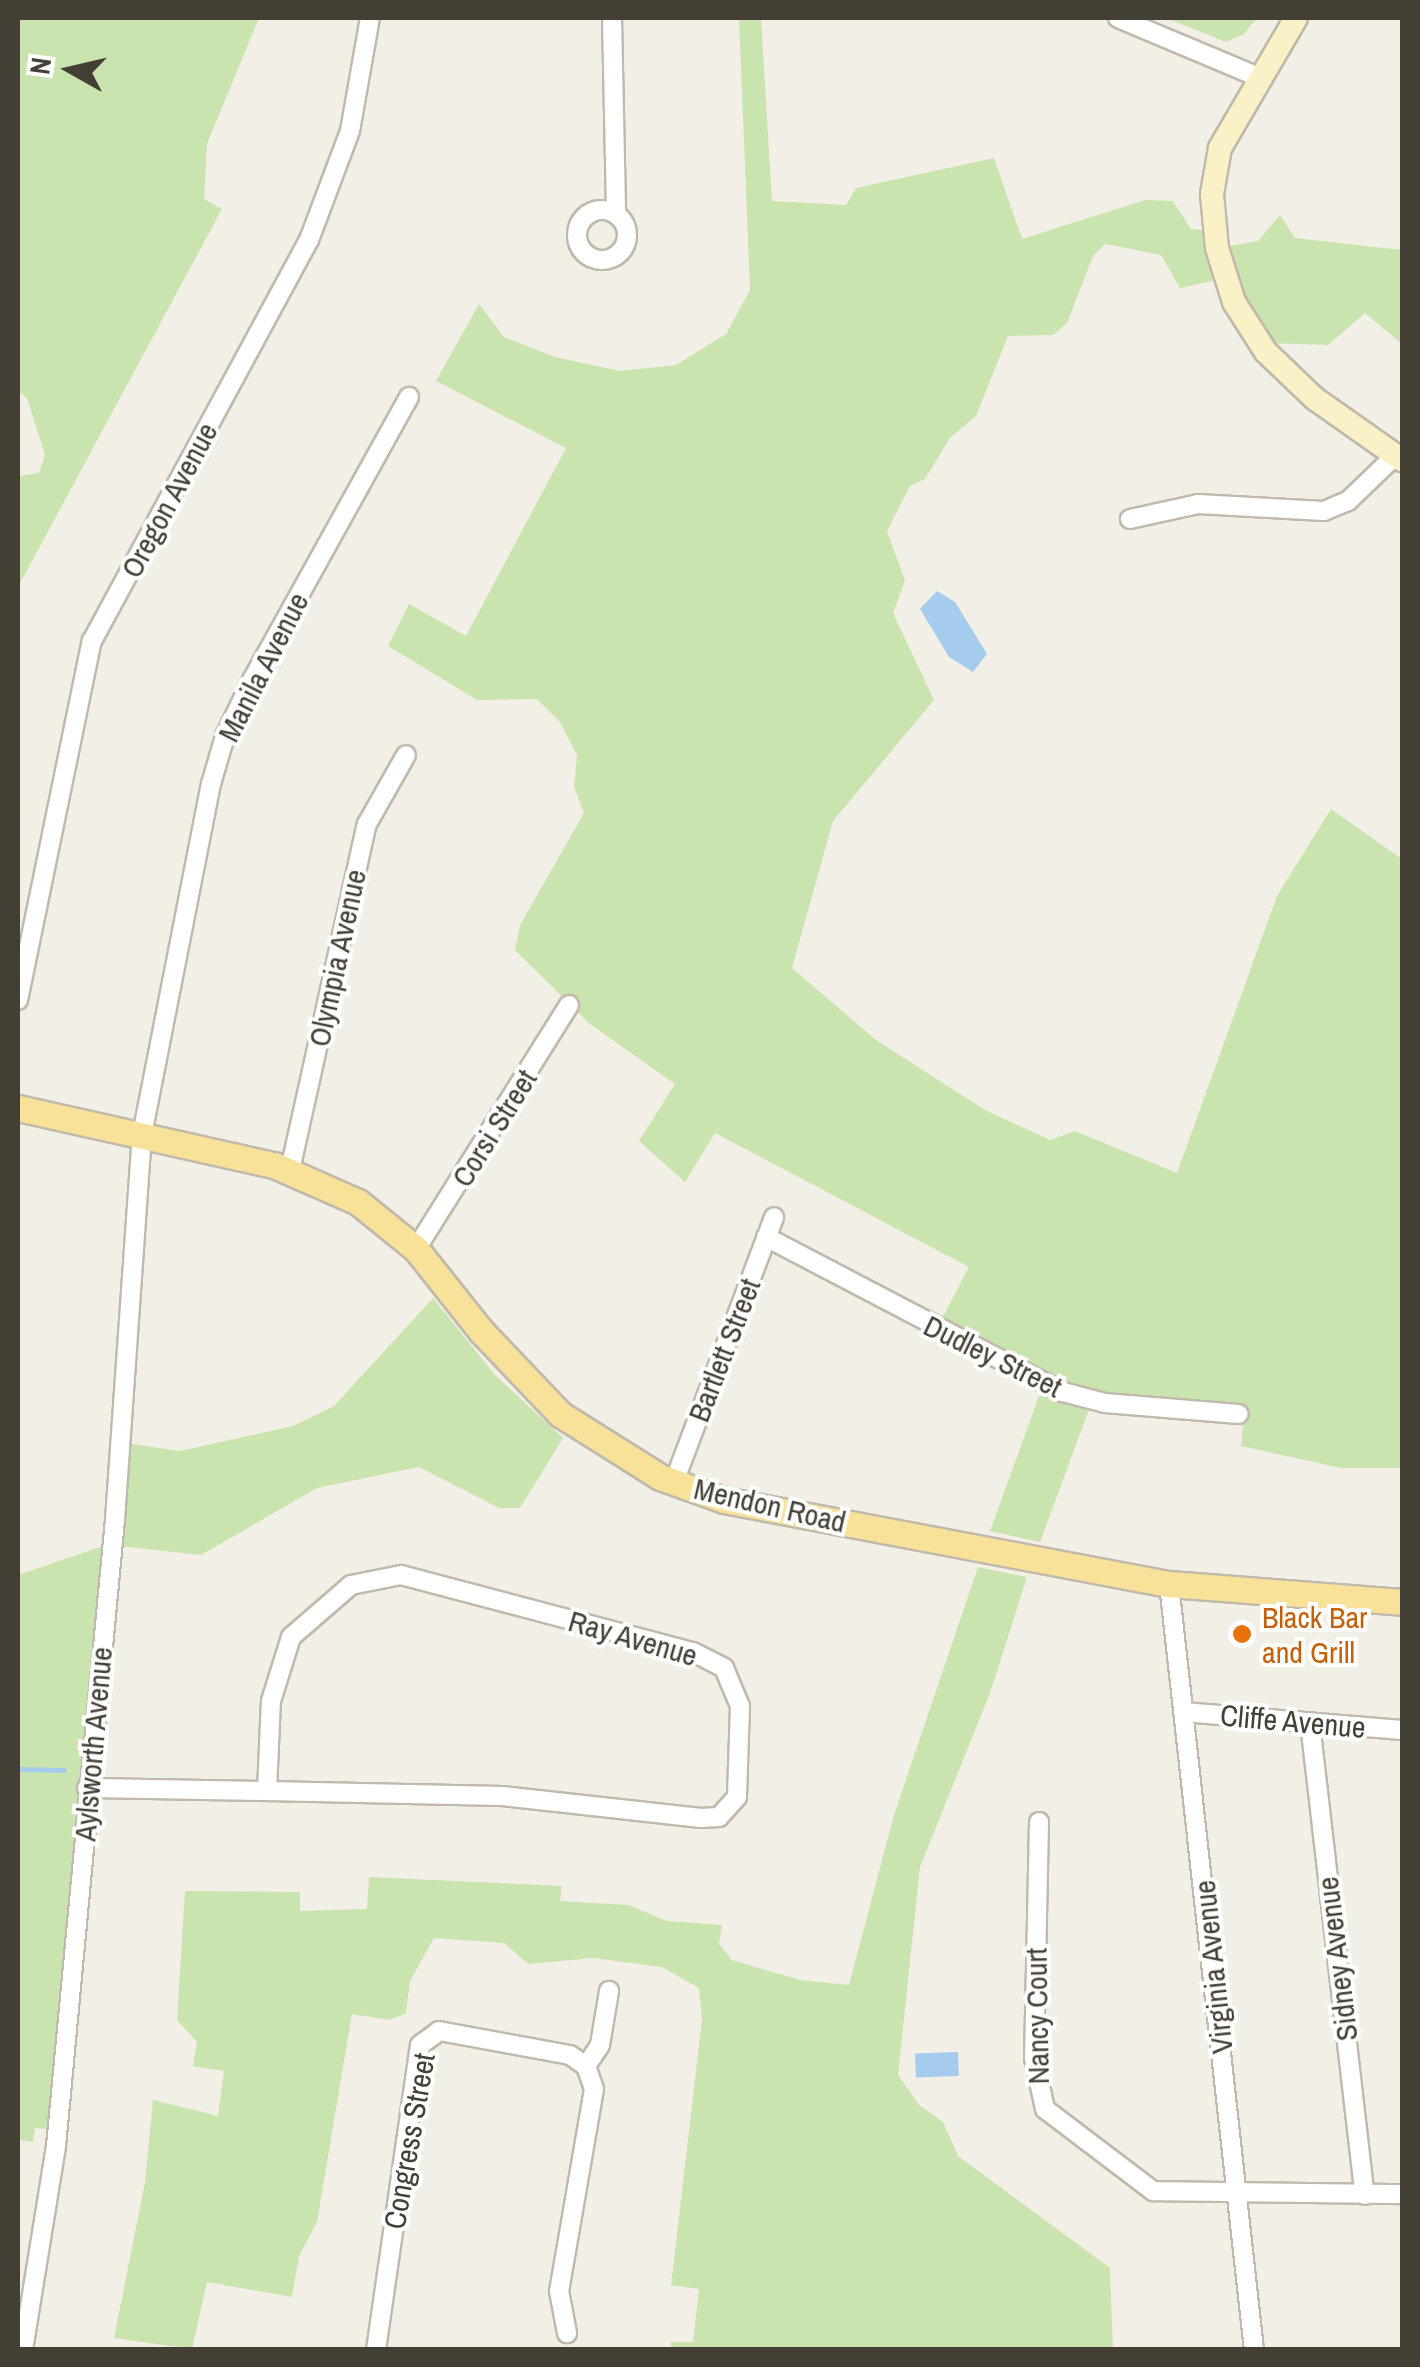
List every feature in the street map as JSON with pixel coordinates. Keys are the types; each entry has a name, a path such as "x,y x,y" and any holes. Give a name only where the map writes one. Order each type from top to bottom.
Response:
{"main road":[{"name":"Mendon Road","path":"18,1108 290,1170 358,1202 416,1249 481,1331 560,1414 602,1446 674,1482 724,1500 1169,1584 1402,1602"}],"street":[{"name":"Oregon Avenue","path":"18,1000 92,641 309,240 350,131 370,18"},
{"path":"612,18 616,213"},
{"path":"1118,18 1256,76"},
{"path":"1130,519 1198,504 1324,511 1348,502 1399,458 1314,398 1266,352 1224,276 1213,222 1215,166 1256,76 1296,18"},
{"name":"Manila Avenue","path":"142,1135 224,736 409,397"},
{"name":"Olympia Avenue","path":"290,1170 367,824 406,755"},
{"name":"Corsi Street","path":"416,1249 569,1005"},
{"name":"Aylsworth Avenue","path":"23,2350 56,2146 115,1520 142,1135"},
{"name":"Bartlett Street","path":"674,1482 774,1218"},
{"name":"Dudley Street","path":"766,1238 1063,1392 1105,1403 1239,1414"},
{"name":"Ray Avenue","path":"88,1788 502,1796 710,1818 737,1797 740,1706 724,1668 693,1652 422,1578 384,1577 351,1586 291,1637 271,1701 267,1791"},
{"name":"Virginia Avenue","path":"1169,1584 1254,2350"},
{"name":"Cliffe Avenue","path":"1184,1712 1402,1730"},
{"name":"Sidney Avenue","path":"1310,1723 1365,2195"},
{"name":"Nancy Court","path":"1039,1822 1038,2098 1147,2188 1237,2197"},
{"path":"567,2333 559,2291 594,2089 586,2066 600,2045 609,1991"},
{"name":"Congress Street","path":"376,2350 420,2045 439,2031 570,2054 586,2066"},
{"path":"1237,2197 1402,2194"}],"green space":[{"path":"18,18 259,18 207,144 204,199 222,209 18,587 18,476 39,473 45,455 27,398 18,391"},
{"path":"739,18 761,18 772,201 846,205 856,188 994,158 1022,239 1145,200 1173,201 1191,229 1212,231 1224,247 1258,241 1280,215 1295,238 1402,250 1402,344 1365,313 1328,345 1257,343 1221,279 1180,288 1161,255 1105,244 1093,256 1067,323 1053,335 1008,336 976,416 950,438 925,479 910,486 887,531 905,581 893,613 934,700 833,821 792,968 876,1040 985,1110 1050,1140 1075,1131 1177,1173 1277,896 1331,809 1402,859 1402,1468 1341,1468 1241,1446 1245,1405 1096,1391 1040,1542 990,1531 1047,1374 939,1324 969,1267 715,1133 685,1182 639,1141 675,1084 590,1024 515,950 520,925 584,813 574,787 577,755 560,722 537,699 477,700 388,646 409,604 466,636 566,448 436,381 479,304 504,337 555,357 620,371 676,365 726,334 750,290"},
{"path":"1166,18 1257,18 1244,34 1226,42"},
{"path":"433,1298 495,1375 563,1438 520,1508 499,1508 419,1467 317,1488 201,1555 109,1545 56,2130 35,2128 33,2142 18,2140 18,1575 109,1544 118,1442 180,1451 293,1426 334,1406"},
{"path":"978,1567 1027,1577 990,1693 920,1867 898,2075 919,2105 943,2122 958,2156 1110,2268 1113,2349 671,2349 671,2342 693,2342 699,2289 671,2285 702,2020 699,1988 662,1967 593,1958 528,1964 504,1943 434,1938 410,1981 406,2013 390,2020 352,2014 317,2222 299,2256 292,2297 207,2282 192,2349 114,2338 145,2182 153,2100 218,2116 224,2071 193,2066 197,2042 177,2020 185,1891 300,1892 300,1911 367,1909 369,1877 562,1886 560,1901 628,1905 667,1921 722,1925 719,1944 732,1960 800,1980 849,1985 894,1815"}],"water":[{"path":"937,591 955,602 987,654 973,672 949,657 920,609"},
{"path":"958,2052 959,2076 916,2077 915,2054"}],"waterway":[{"path":"18,1769 64,1770"}],"place":[{"name":"Black Bar and Grill","path":"1242,1634"}]}
